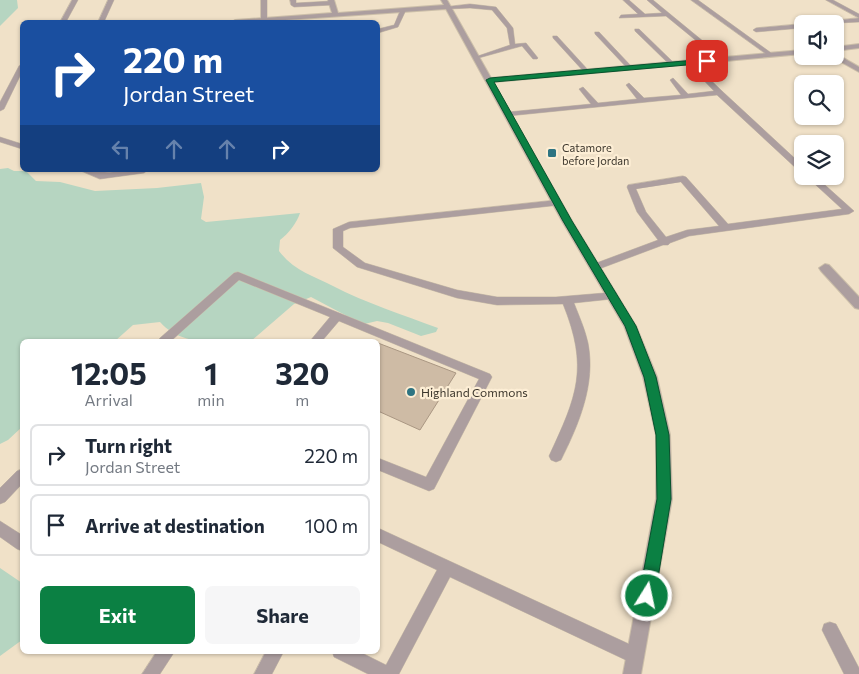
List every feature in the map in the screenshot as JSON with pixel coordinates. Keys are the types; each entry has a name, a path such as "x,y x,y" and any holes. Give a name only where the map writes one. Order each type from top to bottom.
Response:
{"street":[{"path":"331,2 335,14"},
{"path":"264,20 403,10 446,3 557,203 630,326 650,377 663,435 664,499 632,674"},
{"path":"844,48 859,46"},
{"path":"490,80 794,53"},
{"path":"844,60 859,70"},
{"path":"825,268 859,305"}],"lane":[{"path":"64,20 75,0"},
{"path":"103,20 112,0"},
{"path":"264,0 264,20"},
{"path":"293,0 294,6 331,2"},
{"path":"626,0 644,16"},
{"path":"650,0 723,60"},
{"path":"694,0 771,55"},
{"path":"829,0 859,18"},
{"path":"446,3 494,8 510,28 512,44"},
{"path":"380,30 396,26 403,10"},
{"path":"621,17 667,14"},
{"path":"844,20 859,18"},
{"path":"756,30 794,27"},
{"path":"637,30 672,64"},
{"path":"597,33 630,68"},
{"path":"555,37 586,72"},
{"path":"477,58 494,54 512,44 524,44 535,58"},
{"path":"690,63 719,93 794,162"},
{"path":"0,109 20,70"},
{"path":"673,80 686,96"},
{"path":"628,85 642,100"},
{"path":"583,89 596,105"},
{"path":"508,114 719,93"},
{"path":"0,139 20,146"},
{"path":"89,172 100,176 118,172"},
{"path":"665,243 642,212 631,187 683,179 726,228"},
{"path":"595,267 665,243 687,233 848,211 820,185"},
{"path":"557,203 349,226 338,229 338,248 361,265 457,294 497,301 567,300 612,295"},
{"path":"166,339 238,275 486,377 429,484 380,465"},
{"path":"556,456 569,432 585,376 583,346 567,300"},
{"path":"318,339 337,316"},
{"path":"0,497 20,477"},
{"path":"0,528 20,543"},
{"path":"380,536 636,656"},
{"path":"390,674 447,567"},
{"path":"830,630 852,674"},
{"path":"150,674 165,654"},
{"path":"262,674 274,654"},
{"path":"346,654 386,674"}],"green space":[{"path":"0,0 17,0 18,8 0,26"},
{"path":"8,168 14,171 27,172 36,181 60,182 95,191 157,188 201,183 204,197 201,219 206,222 300,213 292,228 280,240 279,251 297,268 358,298 438,328 436,332 421,336 388,323 377,321 356,326 345,315 311,297 294,304 253,339 190,339 179,336 160,322 133,325 117,339 20,339 20,429 8,440 0,444 0,169"},
{"path":"0,568 20,582 20,641 0,656"}],"building":[{"name":"Highland Commons","path":"380,344 456,373 420,430 380,412"}],"place":[{"name":"Catamore before Jordan","path":"552,153"},
{"name":"Highland Commons","path":"411,392"}],"route":[{"path":"647,596 664,499 663,435 650,377 630,326 568,221 490,80 707,61"}]}
